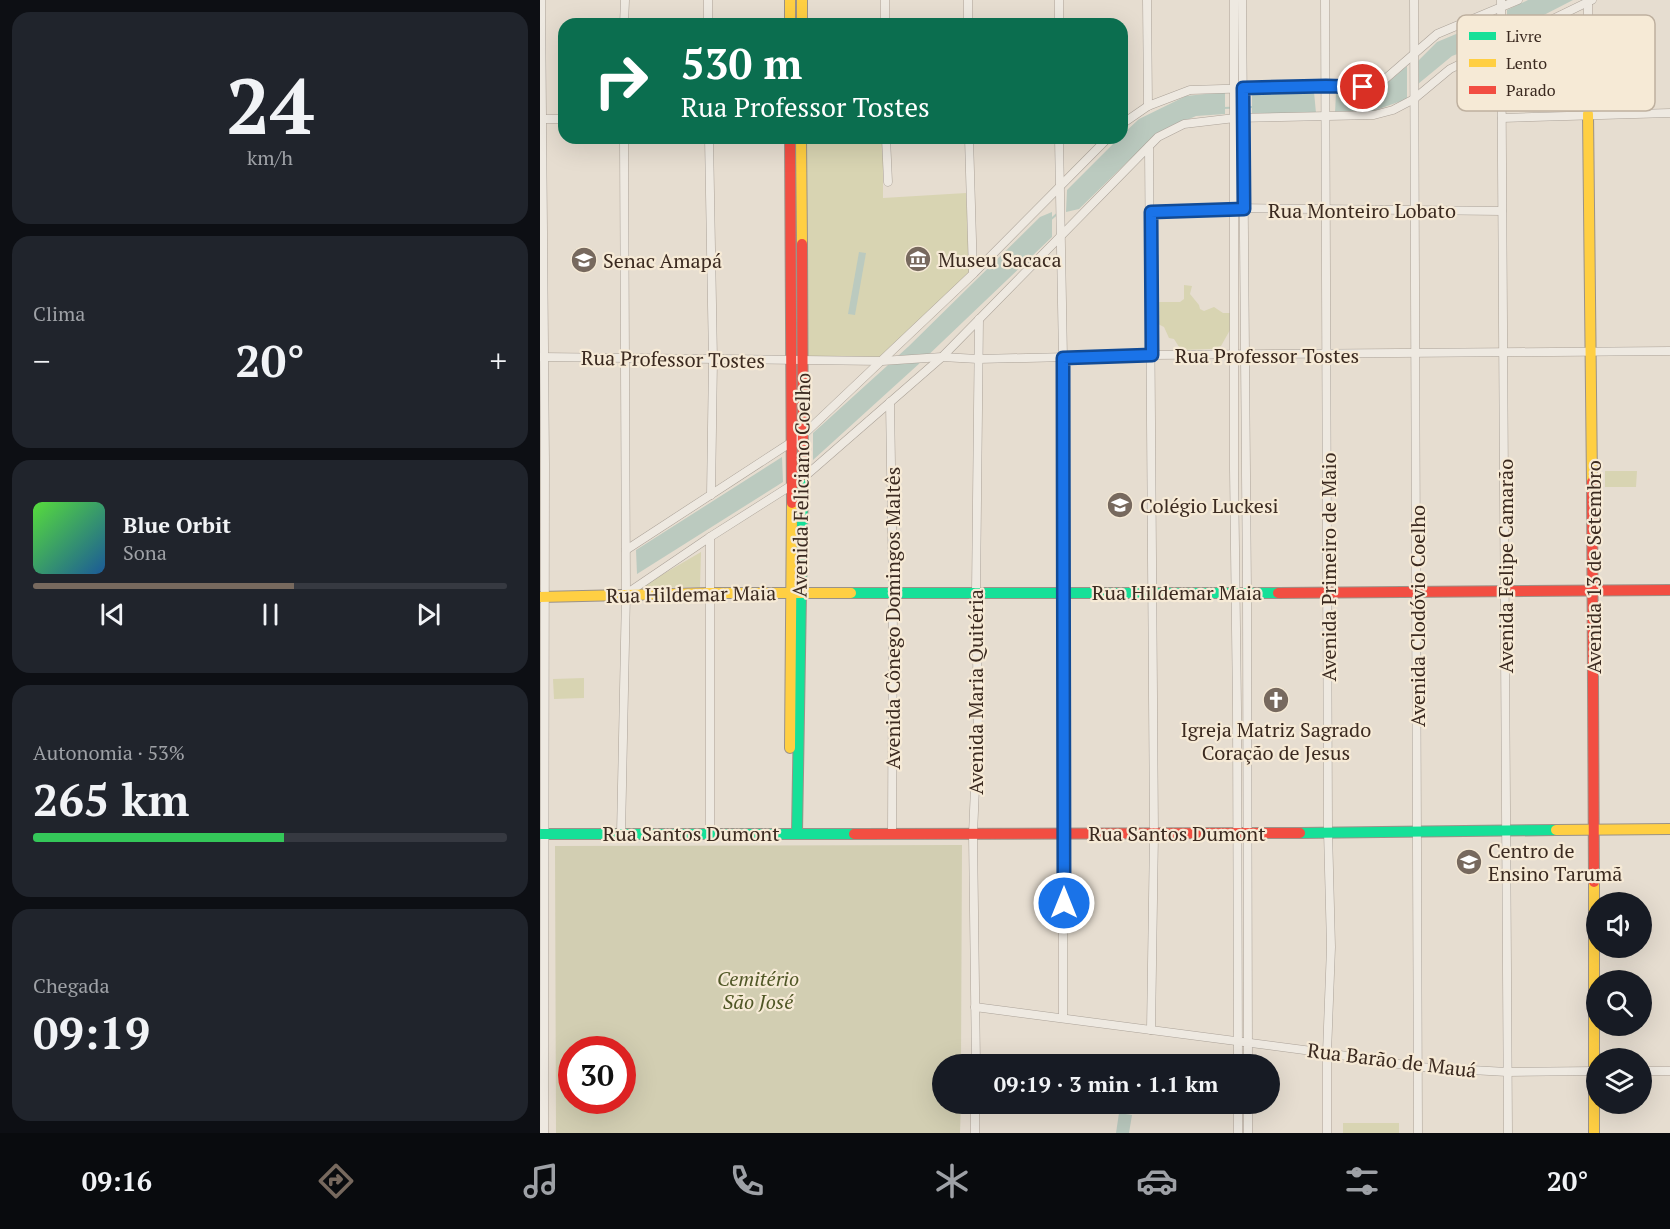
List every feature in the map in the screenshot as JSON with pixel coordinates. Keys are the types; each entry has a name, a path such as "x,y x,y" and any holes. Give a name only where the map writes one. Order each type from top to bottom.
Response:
{"main road":[{"path":"790,0 790,18"},
{"path":"802,0 802,18"},
{"name":"Avenida 13 de Setembro","path":"1588,114 1596,1048"},
{"name":"Avenida Feliciano Coelho","path":"791,144 796,186 803,361 798,443"},
{"name":"Avenida Feliciano Coelho","path":"793,833 800,473 791,360 796,186 800,144"},
{"name":"Avenida Feliciano Coelho","path":"796,593 792,485 800,473"},
{"name":"Rua Hildemar Maia","path":"543,597 710,593 1670,590"},
{"name":"Rua Santos Dumont","path":"542,834 1155,834 1670,829"},
{"name":"Avenida 13 de Setembro","path":"1594,1133 1595,1114"}],"street":[{"path":"541,0 542,1073 544,1133"},
{"path":"624,18 625,0"},
{"path":"708,0 708,18"},
{"path":"885,0 885,18"},
{"path":"968,0 968,18"},
{"path":"1059,0 1059,18"},
{"path":"1147,0 1148,106"},
{"path":"1234,0 1239,92"},
{"path":"1242,0 1235,208 1245,469 1237,708 1248,912 1248,1054"},
{"name":"Avenida Primeiro de Maio","path":"1324,0 1328,831 1331,947 1327,1133"},
{"path":"1414,0 1414,54"},
{"path":"1482,15 1518,0"},
{"path":"1558,15 1589,1"},
{"path":"1128,118 1148,106 1190,90 1239,92 1363,87 1384,80 1437,34 1457,26"},
{"name":"Avenida Clodóvio Coelho","path":"1414,54 1418,1133"},
{"path":"800,473 890,402 942,357 1158,137 1184,124 1239,115 1374,115 1393,110 1457,65"},
{"name":"Avenida Felipe Camarão","path":"1502,111 1508,1133"},
{"path":"1502,118 1670,113"},
{"path":"1238,1054 1238,912 1247,709 1234,469 1244,209 1239,115"},
{"path":"541,119 558,119"},
{"path":"621,834 626,594 624,144"},
{"path":"709,144 714,360 711,495"},
{"path":"886,144 888,182"},
{"path":"969,144 973,274"},
{"path":"1059,144 1063,358 1063,1018"},
{"path":"626,550 711,495 798,443 886,360 1102,144"},
{"path":"1149,147 1155,834 1151,1030"},
{"name":"Rua Monteiro Lobato","path":"1151,212 1235,208 1502,211"},
{"name":"Avenida Maria Quitéria","path":"976,1054 974,834 978,718 976,592 979,319"},
{"name":"Rua Professor Tostes","path":"542,357 803,361 930,357 978,359 1152,355 1670,351"},
{"name":"Avenida Cônego Domingos Maltês","path":"890,402 893,593 892,834"},
{"path":"1234,469 1245,469"},
{"path":"626,594 792,485"},
{"path":"710,537 710,833"},
{"path":"1237,708 1247,709"},
{"path":"1238,912 1248,912"},
{"name":"Rua Barão de Mauá","path":"975,1007 1418,1067 1507,1072 1586,1071"},
{"path":"1652,1071 1670,1071"},
{"path":"975,1114 975,1133"},
{"path":"1238,1114 1238,1133"},
{"path":"1248,1114 1248,1133"}],"shaded area":[{"path":"1528,0 1573,0 1544,15 1507,15 1507,10"},
{"path":"1457,34 1457,54 1418,84 1417,62 1437,42"},
{"path":"1407,66 1407,99 1373,111 1335,113 1336,93 1385,85"},
{"path":"1225,92 1225,114 1196,116 1157,133 1079,209 1066,212 1067,190 1113,144 1128,144 1128,129 1139,119 1186,96"},
{"path":"1314,92 1316,113 1252,115 1252,94"},
{"path":"802,144 883,144 883,198 966,193 970,274 880,358 804,359"},
{"path":"1052,212 1052,237 921,362 813,460 813,433 909,346 1040,217"},
{"path":"859,252 866,253 855,315 848,314"},
{"path":"1184,285 1192,286 1190,294 1200,309 1204,311 1214,307 1233,316 1230,330 1221,346 1212,349 1181,350 1174,339 1169,338 1164,327 1158,324 1159,302 1180,302 1184,299"},
{"path":"782,457 783,482 637,574 636,550"},
{"path":"1605,471 1637,471 1636,487 1605,487"},
{"path":"701,552 700,587 641,587"},
{"path":"584,678 584,698 554,699 553,679"},
{"path":"1119,1114 1132,1115 1129,1133 1116,1133"},
{"path":"1343,1123 1399,1123 1399,1133 1343,1133"}],"green space":[{"name":"Cemitério São José","path":"962,845 961,1054 932,1054 932,1114 961,1114 960,1133 556,1133 555,846"}],"waterway":[{"path":"1223,108 1253,107"},
{"path":"1049,221 1058,213"}],"traffic: fast":[{"path":"797,833 803,475"},
{"path":"851,593 1278,593"},
{"path":"1300,833 1556,830"},
{"path":"540,834 854,834"}],"traffic: slow":[{"path":"790,0 790,18"},
{"path":"802,0 802,18"},
{"path":"1588,114 1592,482"},
{"path":"801,144 802,244"},
{"path":"790,748 792,503"},
{"path":"540,597 710,593 851,593"},
{"path":"1556,830 1670,829"},
{"path":"1594,882 1594,1133"}],"traffic: jam":[{"path":"790,144 792,503"},
{"path":"802,244 803,475"},
{"path":"1592,482 1594,882"},
{"path":"1278,593 1670,590"},
{"path":"854,834 1300,833"}],"place":[{"name":"Museu Sacaca","path":"918,259"},
{"name":"Senac Amapá","path":"584,260"},
{"name":"Colégio Luckesi","path":"1120,505"},
{"name":"Igreja Matriz Sagrado Coração de Jesus","path":"1276,700"},
{"name":"Centro de Ensino Tarumã","path":"1469,862"}],"route":[{"path":"1064,903 1063,358 1152,355 1151,212 1244,209 1243,88 1363,87"}]}
